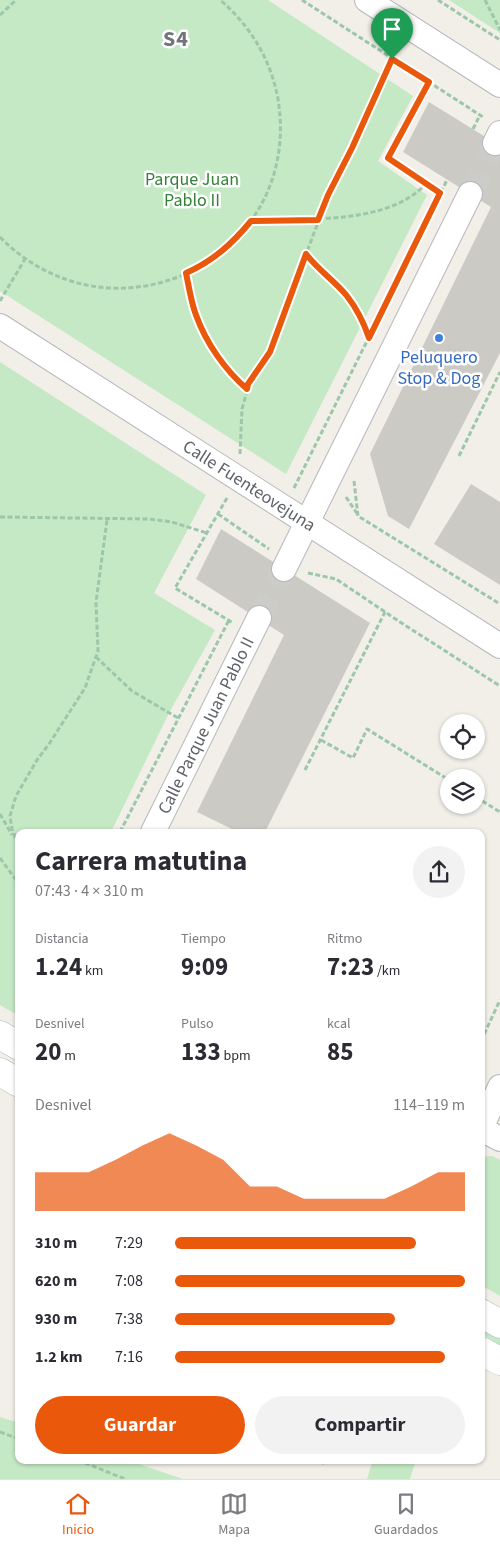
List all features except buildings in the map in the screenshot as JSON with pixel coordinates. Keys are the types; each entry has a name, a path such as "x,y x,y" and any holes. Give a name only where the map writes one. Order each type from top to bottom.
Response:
{"main road":[{"path":"0,1035 15,1044"},
{"path":"0,1072 15,1081"},
{"path":"485,1315 500,1324"},
{"path":"485,1353 500,1361"}],"street":[{"path":"367,0 500,84"},
{"path":"286,565 470,194"},
{"name":"Calle Fuenteovejuna","path":"0,326 500,646"},
{"name":"Calle Parque Juan Pablo II","path":"154,829 259,618"},
{"path":"485,1119 500,1087"},
{"path":"485,1130 500,1139"}],"path":[{"path":"0,15 16,0"},
{"path":"0,237 25,259 43,270 81,285 122,289 163,283 202,266 236,238 251,221 263,201 272,180 280,134 280,111 276,88 258,45 245,26 220,0"},
{"path":"302,0 480,116 494,132"},
{"path":"438,0 500,40"},
{"path":"485,0 500,30"},
{"path":"241,446 241,425 248,384 270,352 328,195 352,148 392,59"},
{"path":"429,82 388,158 440,193"},
{"path":"473,129 480,116"},
{"path":"293,491 447,180"},
{"path":"251,221 318,220 385,209 409,198 426,184"},
{"path":"306,254 315,266 347,296 364,322 369,338"},
{"path":"0,301 25,259"},
{"path":"186,273 195,315 201,327 222,361 247,389"},
{"path":"459,456 500,372"},
{"path":"232,452 240,457"},
{"path":"354,480 358,516 500,604"},
{"path":"122,829 229,620 175,588 218,514 286,565 336,579 500,686"},
{"path":"0,517 107,520 124,518 172,522 208,533"},
{"path":"15,838 10,816 16,796 37,760 85,688 98,651 96,602 107,520"},
{"path":"305,770 384,612"},
{"path":"96,657 132,691 178,718"},
{"path":"321,740 353,758 367,729 440,774"},
{"path":"485,803 500,812"},
{"path":"0,814 15,841"},
{"path":"0,858 15,879"},
{"path":"485,1032 500,1000"},
{"path":"0,1432 15,1437"},
{"path":"88,1464 125,1479"}],"green space":[{"name":"Parque Juan Pablo II","path":"0,0 268,0 413,96 378,161 427,195 286,474 0,291"},
{"path":"449,0 500,0 500,33"},
{"path":"0,362 206,495 154,593 215,630 169,713 112,829 15,829 15,1014 0,1005"},
{"path":"492,1156 500,1160 500,1296 485,1287 485,1157"},
{"path":"485,1328 500,1337 500,1345 485,1336"},
{"path":"0,1417 15,1422 15,1464 139,1464 183,1479 0,1479"},
{"path":"372,1464 415,1464 410,1479 367,1479"}],"tunnel":[{"path":"470,194 495,143"},
{"path":"259,618 284,569"}],"place":[{"name":"Peluquero Stop & Dog","path":"439,338"}],"district":[{"name":"S4","path":"176,38"}],"route":[{"path":"392,59 429,82 388,158 440,193 369,338 364,322 347,296 315,266 306,254 270,352 248,384 247,389 222,361 201,327 195,315 186,273 202,266 220,253 251,221 318,220 392,59"}]}
